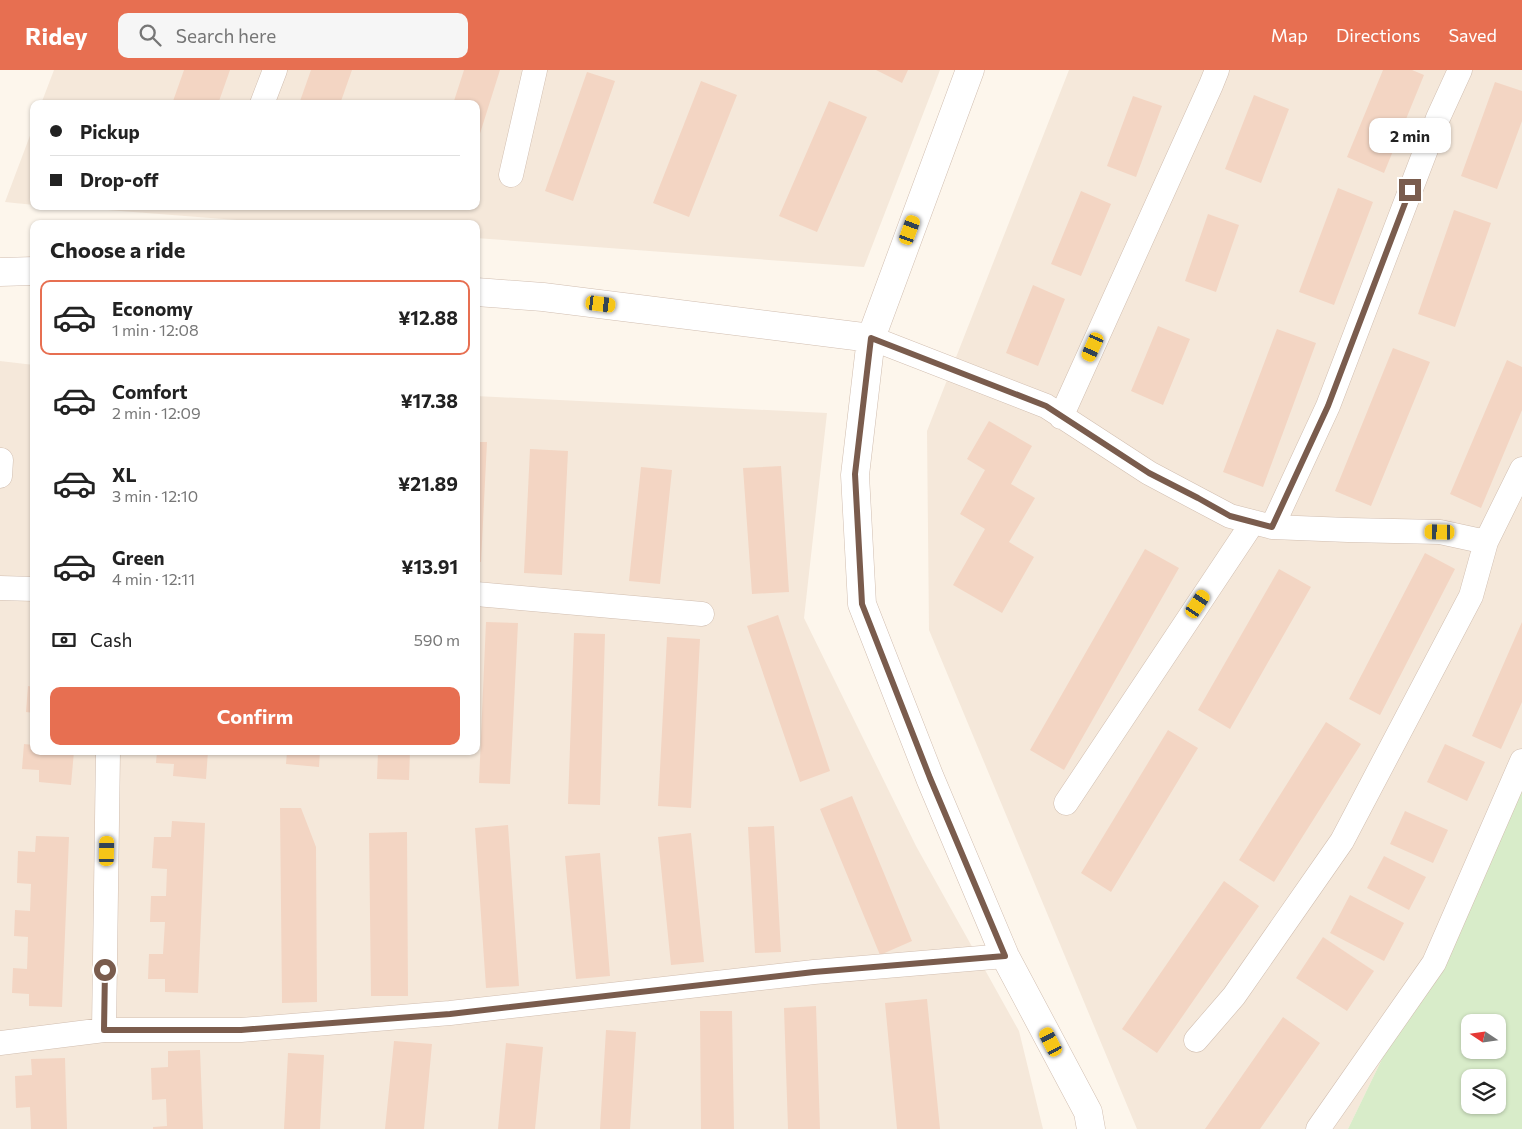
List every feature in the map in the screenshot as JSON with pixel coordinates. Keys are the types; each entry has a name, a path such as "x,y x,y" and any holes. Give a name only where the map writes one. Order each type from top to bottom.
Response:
{"street":[{"path":"264,100 275,70"},
{"path":"511,175 535,70"},
{"path":"970,70 871,338 855,474 862,604 930,778 1005,956 1088,1112 1091,1129"},
{"path":"1062,416 1207,94 1216,70"},
{"path":"1066,802 1262,525 1328,406 1438,118 1460,70"},
{"path":"0,272 30,271"},
{"path":"480,292 544,297 871,338 1046,406 1149,473 1230,516 1262,525 1348,530 1440,532 1486,542"},
{"path":"1196,1040 1234,996 1342,841 1472,596 1486,542 1522,469"},
{"path":"0,588 30,589"},
{"path":"480,594 702,614"},
{"path":"104,1030 108,755"},
{"path":"1318,1129 1434,963 1522,761"},
{"path":"0,1042 104,1030 241,1030 450,1014 814,972 1005,956"}],"shaded area":[{"path":"54,70 940,70 864,267 480,238 480,220 236,220 107,210 480,210 480,100 43,100"},
{"path":"1069,70 1522,70 1522,771 1348,1129 1137,1129 929,630 927,431"},
{"path":"30,136 30,205 5,202"},
{"path":"0,361 30,365 30,755 480,755 480,396 827,413 804,618 916,846 1019,1031 1043,1129 0,1129"}],"green space":[{"path":"1522,771 1522,1129 1348,1129"}],"building":[{"path":"184,70 230,70 219,100 173,100"},
{"path":"311,70 352,70 341,100 300,100"},
{"path":"464,70 500,70 480,133 480,100 454,100"},
{"path":"876,70 908,70 902,83"},
{"path":"1383,70 1412,70 1424,75 1384,173 1347,157"},
{"path":"587,72 615,81 573,201 545,191"},
{"path":"701,81 737,95 689,217 653,203"},
{"path":"1495,82 1522,91 1522,121 1497,189 1461,176"},
{"path":"1254,95 1289,109 1261,183 1225,169"},
{"path":"1133,96 1162,106 1136,177 1107,166"},
{"path":"829,101 867,117 817,232 779,216"},
{"path":"1338,188 1373,202 1334,305 1299,292"},
{"path":"1081,191 1111,204 1081,276 1051,264"},
{"path":"1454,210 1491,223 1455,327 1418,314"},
{"path":"1208,214 1239,225 1216,292 1185,281"},
{"path":"1033,285 1065,299 1038,366 1006,353"},
{"path":"1158,326 1190,339 1163,405 1131,391"},
{"path":"1277,329 1316,343 1263,487 1223,472"},
{"path":"1393,348 1430,362 1371,506 1335,491"},
{"path":"1507,360 1522,367 1522,410 1481,508 1450,494"},
{"path":"989,421 1032,446 1011,484 1035,498 1009,542 1034,557 1002,613 953,585 985,529 960,514 985,470 967,459"},
{"path":"480,442 487,442 481,562"},
{"path":"530,449 568,451 562,575 524,573"},
{"path":"781,466 789,592 752,594 743,468"},
{"path":"641,467 672,470 660,584 629,581"},
{"path":"1145,549 1179,568 1064,770 1030,750"},
{"path":"1425,553 1455,569 1380,715 1349,699"},
{"path":"1279,569 1311,587 1230,729 1198,710"},
{"path":"778,615 830,771 800,782 747,626"},
{"path":"486,622 518,623 510,784 479,783"},
{"path":"1522,622 1522,702 1501,749 1472,736"},
{"path":"574,633 605,634 600,805 568,804"},
{"path":"667,637 700,639 691,808 658,806"},
{"path":"28,686 30,686 30,712 26,712"},
{"path":"1326,722 1361,744 1274,882 1239,860"},
{"path":"1168,730 1198,748 1111,892 1081,873"},
{"path":"24,744 30,745 30,755 74,755 71,785 39,782 39,770 22,769"},
{"path":"1445,744 1485,762 1467,801 1427,782"},
{"path":"157,755 208,755 206,779 173,776 174,764 156,763"},
{"path":"287,755 320,755 319,767 286,764"},
{"path":"378,755 410,755 409,780 377,779"},
{"path":"852,796 912,941 880,955 820,809"},
{"path":"280,808 301,808 316,847 317,1002 282,1003"},
{"path":"1405,811 1448,830 1433,863 1390,844"},
{"path":"172,821 205,823 198,993 165,992 165,979 148,979 149,954 163,954 165,922 150,922 151,896 166,896 167,869 152,868 154,837 171,837"},
{"path":"508,825 519,986 486,988 475,828"},
{"path":"774,826 781,952 755,953 748,827"},
{"path":"407,832 408,996 371,996 369,833"},
{"path":"691,833 704,962 671,965 658,837"},
{"path":"36,836 69,837 62,1007 29,1006 29,994 12,993 13,968 27,969 28,937 14,936 15,910 30,911 31,884 17,883 18,851 35,852"},
{"path":"600,853 610,976 576,979 565,856"},
{"path":"1384,856 1426,877 1409,910 1367,888"},
{"path":"1224,881 1259,906 1157,1053 1122,1029"},
{"path":"1350,895 1404,923 1384,961 1330,933"},
{"path":"1323,937 1374,971 1347,1011 1296,978"},
{"path":"927,999 940,1129 897,1129 885,1003"},
{"path":"816,1006 820,1129 788,1129 784,1008"},
{"path":"700,1011 732,1011 734,1129 701,1129"},
{"path":"1283,1017 1320,1043 1260,1129 1205,1129"},
{"path":"606,1030 636,1032 630,1129 600,1129"},
{"path":"394,1041 432,1044 424,1129 385,1129"},
{"path":"506,1043 543,1047 535,1129 498,1129"},
{"path":"200,1050 203,1129 153,1129 153,1127 167,1126 166,1099 152,1100 151,1068 168,1067 168,1051"},
{"path":"288,1053 324,1055 320,1129 284,1129"},
{"path":"65,1058 67,1129 31,1129 30,1107 16,1108 15,1076 32,1075 31,1059"}],"route":[{"path":"105,970 104,1030 241,1030 450,1014 814,972 1005,956 930,778 862,604 855,474 871,338 1046,406 1149,473 1230,516 1272,527 1328,406 1410,190"}]}
